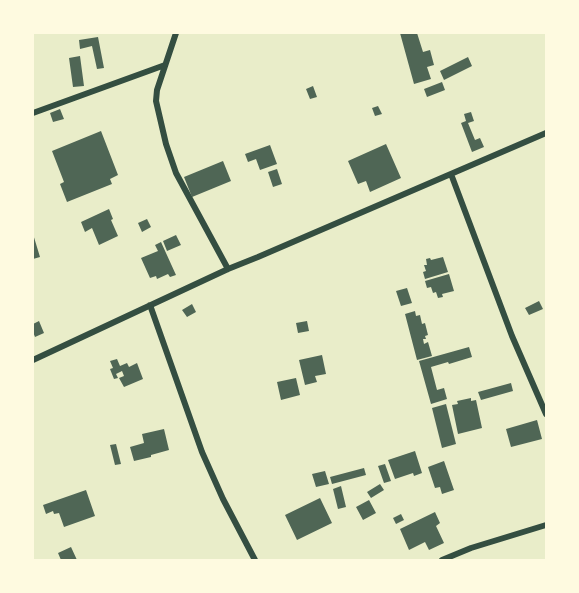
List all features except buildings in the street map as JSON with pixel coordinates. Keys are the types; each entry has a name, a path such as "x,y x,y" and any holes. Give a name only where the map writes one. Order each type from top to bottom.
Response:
{"street":[{"path":"176,33 157,90 156,101 166,144 176,172 228,268"},
{"path":"33,113 165,65"},
{"path":"33,360 228,268 269,253 546,133"},
{"path":"451,174 512,336 546,414"},
{"path":"150,305 202,452 223,499 255,560"},
{"path":"442,560 471,548 546,525"}]}
